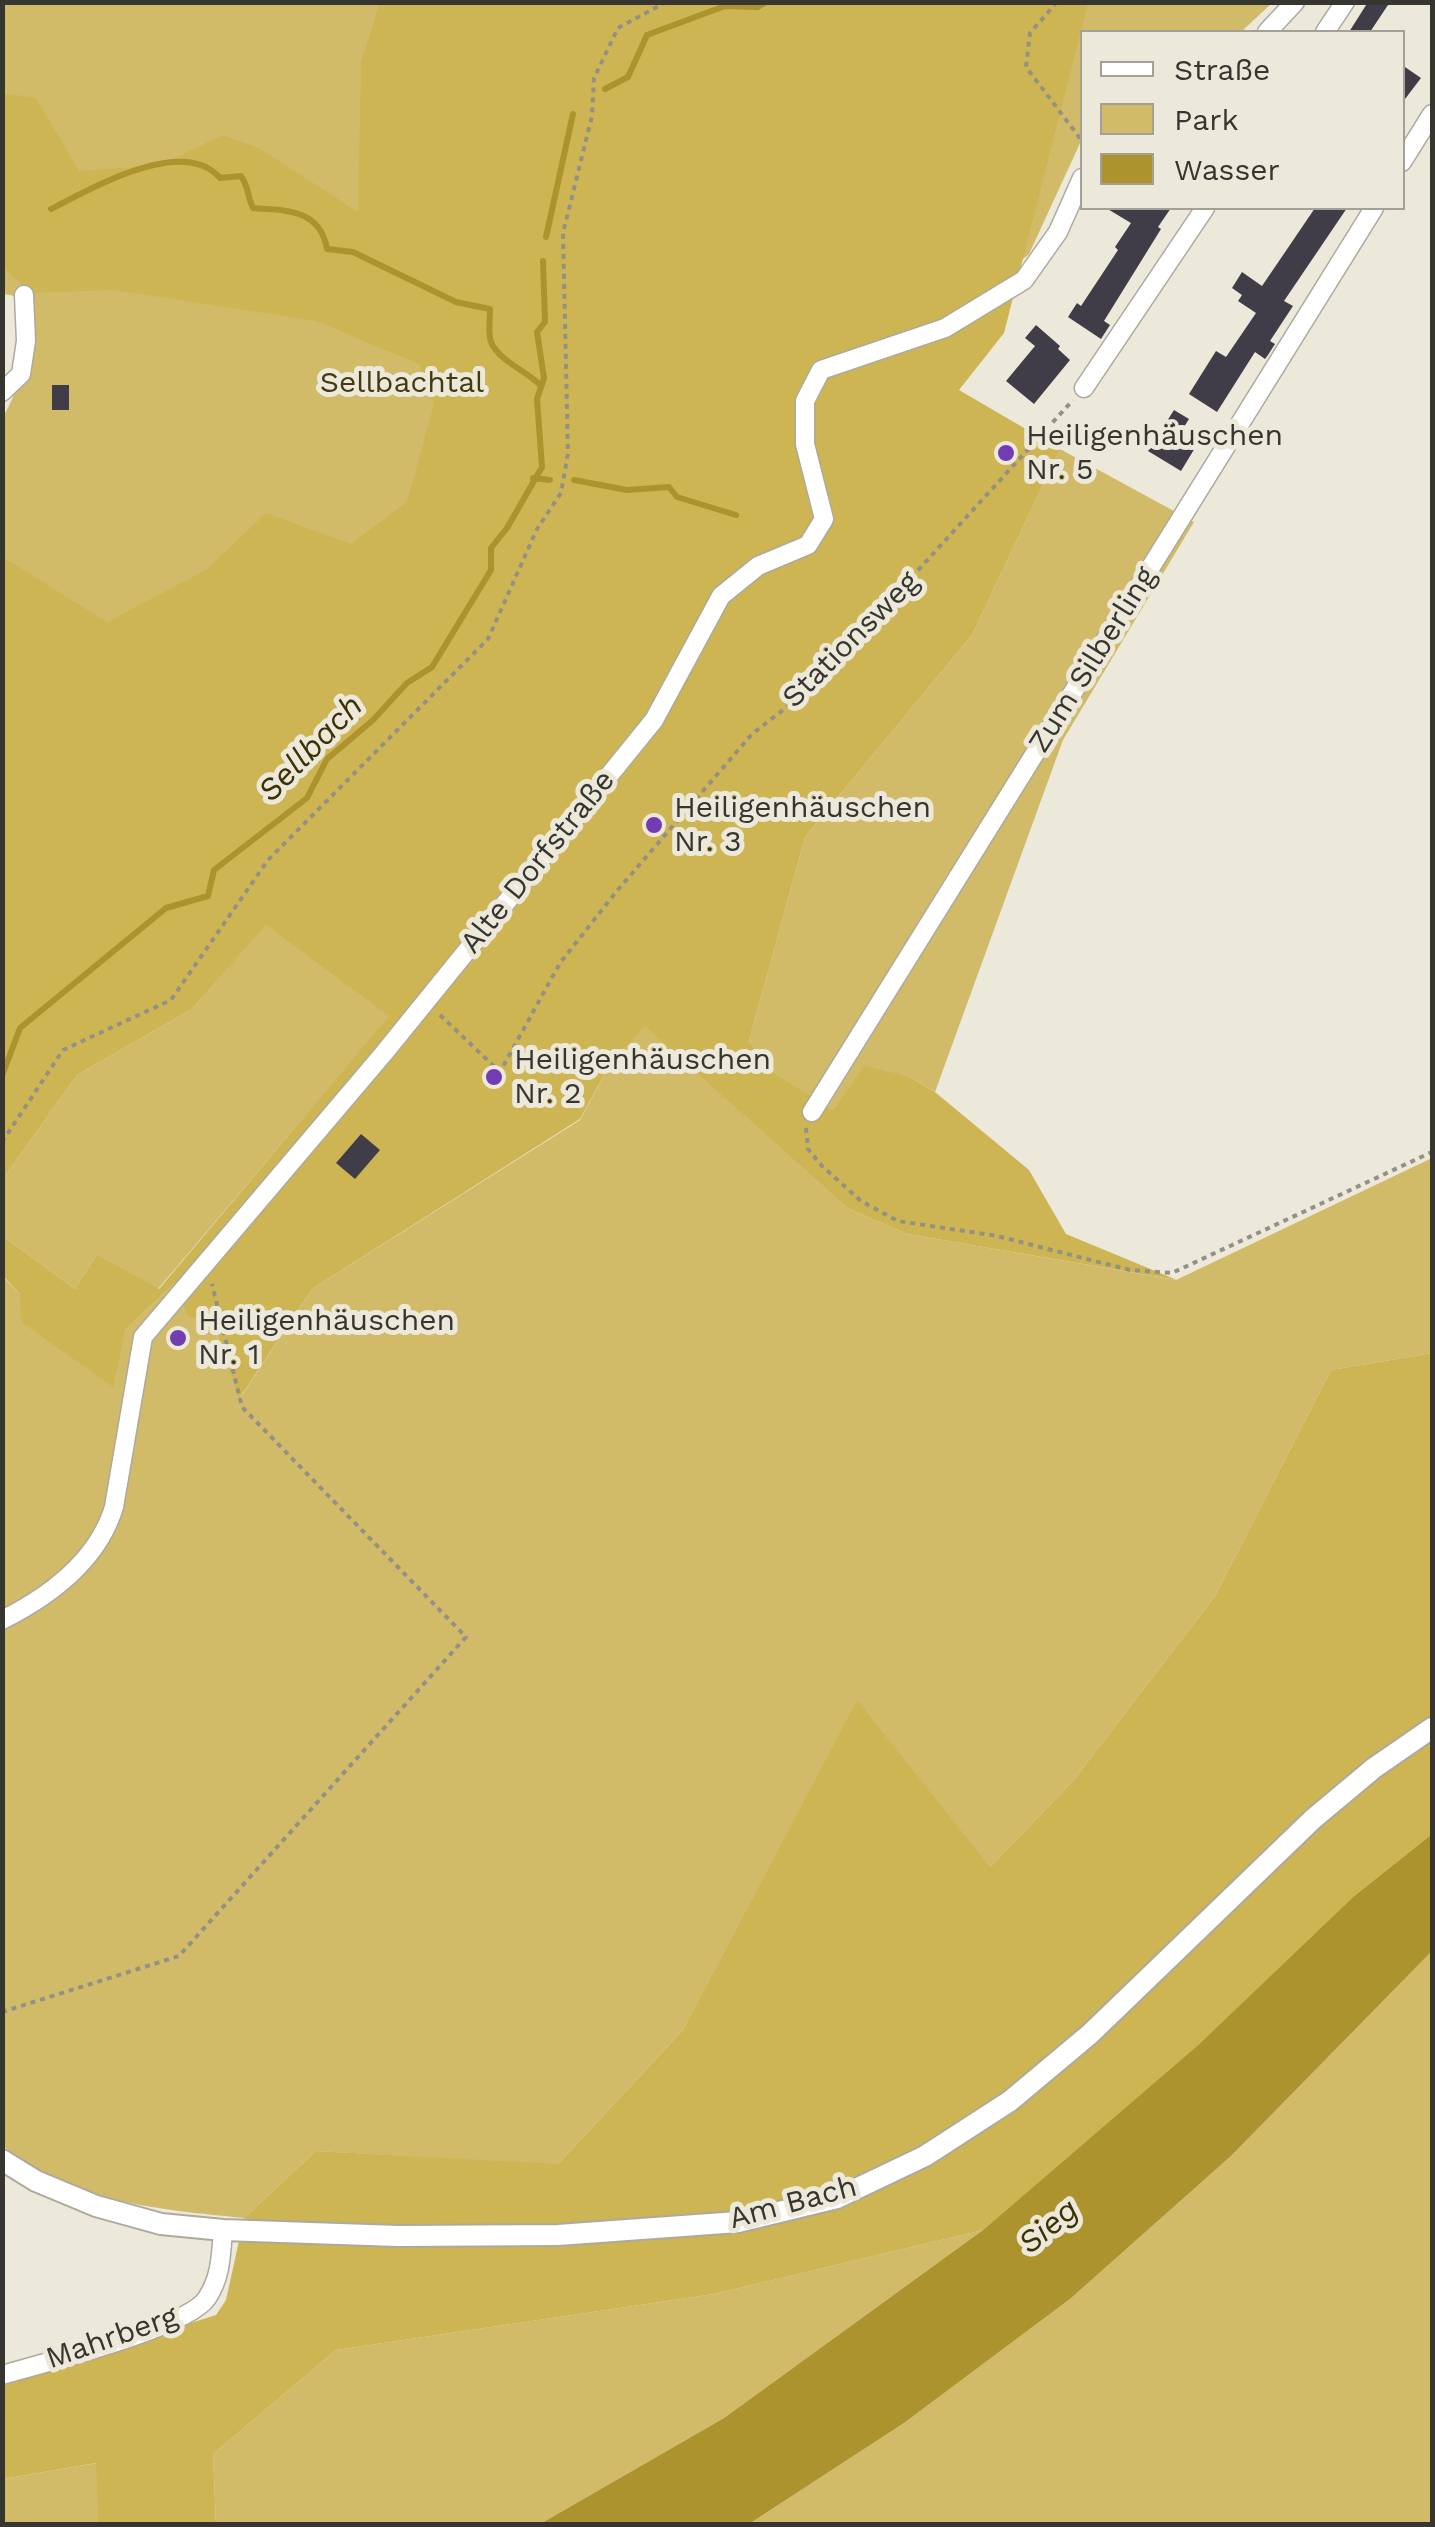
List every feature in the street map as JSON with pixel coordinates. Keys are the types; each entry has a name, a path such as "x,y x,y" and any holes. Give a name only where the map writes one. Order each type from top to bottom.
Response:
{"street":[{"path":"1270,30 1295,2"},
{"path":"1326,30 1345,2"},
{"path":"1405,157 1432,114"},
{"name":"Alte Dorfstraße","path":"2,1620 27,1608 88,1558 108,1528 143,1338 426,1001 654,720 722,596 758,566 808,546 824,519 805,444 806,401 821,370 945,328 1024,280 1058,232 1080,182"},
{"path":"1084,388 1203,210"},
{"name":"Zum Silberling","path":"812,1112 1373,210"},
{"path":"2,392 21,374 26,341 24,295"},
{"name":"Am Bach","path":"2,2160 36,2181 96,2206 161,2224 223,2230 398,2236 558,2234 738,2222 838,2198 925,2156 1010,2101 1090,2034 1313,1819 1374,1768 1432,1728"},
{"name":"Mahrberg","path":"2,2375 178,2320 206,2302 220,2271 223,2230"}],"path":[{"path":"2,1142 63,1050 171,1000 268,860 488,639 538,529 561,493 568,453 563,234 592,116 594,78 618,28 666,2"},
{"path":"1057,2 1030,33 1026,67 1080,137"},
{"name":"Stationsweg","path":"426,1001 500,1072 560,964 616,892 752,734 823,676 1084,388"},
{"path":"812,1112 805,1130 808,1150 860,1201 898,1220 997,1236 1130,1270 1172,1274 1432,1152"},
{"path":"2,2012 179,1956 466,1637 242,1407 207,1265"}],"green space":[{"name":"Sellbachtal","path":"2,3 1272,3 1243,30 1080,30 1080,143 1029,254 261,896 56,1053 3,1136 2,418 20,375 27,298 3,294"},
{"path":"1060,449 1194,522 1063,740 935,1092 908,1076 833,1112 769,1069 749,1041 805,837 972,635"},
{"path":"266,924 390,1016 158,1289 97,1254 75,1289 3,1236 3,1179 77,1075 192,1009"},
{"path":"645,1025 847,1208 907,1234 1176,1280 1432,1158 1432,1353 1331,1370 1215,1596 1073,1781 989,1868 857,1701 682,2031 557,2165 316,2151 244,2218 118,2200 59,2180 3,2146 2,1276 112,1386 126,1329 174,1284 209,1314 240,1398 312,1289 580,1120 609,1066"},
{"path":"1432,1951 1432,2524 749,2524 904,2423 1070,2299 1231,2156"},
{"path":"983,2230 724,2418 540,2524 216,2524 213,2454 336,2350 714,2294"},
{"path":"97,2463 98,2524 3,2524 3,2479"}],"shaded area":[{"name":"Sellbachtal","path":"380,3 1088,3 1004,333 959,390 1060,449 972,635 805,837 749,1041 769,1069 833,1111 864,1066 908,1076 935,1092 1029,1170 1066,1234 1177,1280 907,1234 847,1208 645,1026 609,1066 580,1119 312,1289 239,1399 210,1314 189,1318 174,1284 126,1329 113,1387 21,1322 20,1294 3,1276 3,1236 75,1289 97,1254 159,1289 389,1016 266,925 192,1009 77,1075 3,1179 3,557 107,622 206,570 266,513 351,544 407,502 434,404 419,364 316,321 114,290 31,293 3,267 3,93 36,98 79,171 160,165 223,135 259,148 358,212 361,62"},
{"path":"1432,1353 1432,1834 1353,1897 1198,2045 983,2230 714,2294 336,2350 213,2454 216,2524 98,2524 96,2463 3,2479 3,2383 216,2315 226,2300 244,2218 316,2151 558,2164 682,2031 857,1700 990,1867 1073,1781 1215,1596 1331,1370"}],"water":[{"name":"Sieg","path":"1432,1834 1432,1951 1231,2156 1070,2299 904,2423 749,2524 540,2524 724,2418 983,2230 1198,2045 1353,1897"}],"building":[{"path":"1368,2 1390,2 1371,30 1350,30"},
{"path":"1405,67 1421,78 1405,99"},
{"path":"1109,210 1170,210 1104,321 1110,325 1101,339 1068,317 1077,303 1081,306 1131,223"},
{"path":"1314,210 1346,210 1284,301 1293,306 1270,341 1275,344 1268,355 1265,359 1255,352 1217,412 1189,394 1216,351 1226,357 1256,313 1238,301 1242,295 1232,288 1242,272 1262,286"},
{"path":"1036,325 1070,360 1034,404 1006,381 1035,346 1025,338"},
{"path":"52,385 69,385 69,410 52,410"},
{"path":"1174,410 1189,419 1184,427 1201,438 1181,471 1148,451"},
{"path":"361,1134 380,1150 355,1179 336,1163"}],"waterway":[{"name":"Sellbach","path":"605,89 628,77 647,35 725,6 758,7 766,2"},
{"name":"Sellbach","path":"546,237 573,114"},
{"path":"51,209 112,179 161,164 183,162 204,166 220,178 241,176 253,208 289,211 309,219 317,226 327,249 353,252 456,302 490,309 490,335 495,349 541,386"},
{"name":"Sellbach","path":"2,1076 20,1028 166,908 208,896 214,870 307,798 327,759 373,720 407,683 432,667 491,570 491,548 542,467 537,399 544,378 537,332 545,322 543,261"},
{"path":"533,478 550,480"},
{"path":"574,480 627,490 669,487 677,497 736,515"}],"place":[{"name":"Heiligenhäuschen Nr. 5","path":"1006,453"},
{"name":"Heiligenhäuschen Nr. 3","path":"654,825"},
{"name":"Heiligenhäuschen Nr. 2","path":"494,1077"},
{"name":"Heiligenhäuschen Nr. 1","path":"178,1338"}]}
